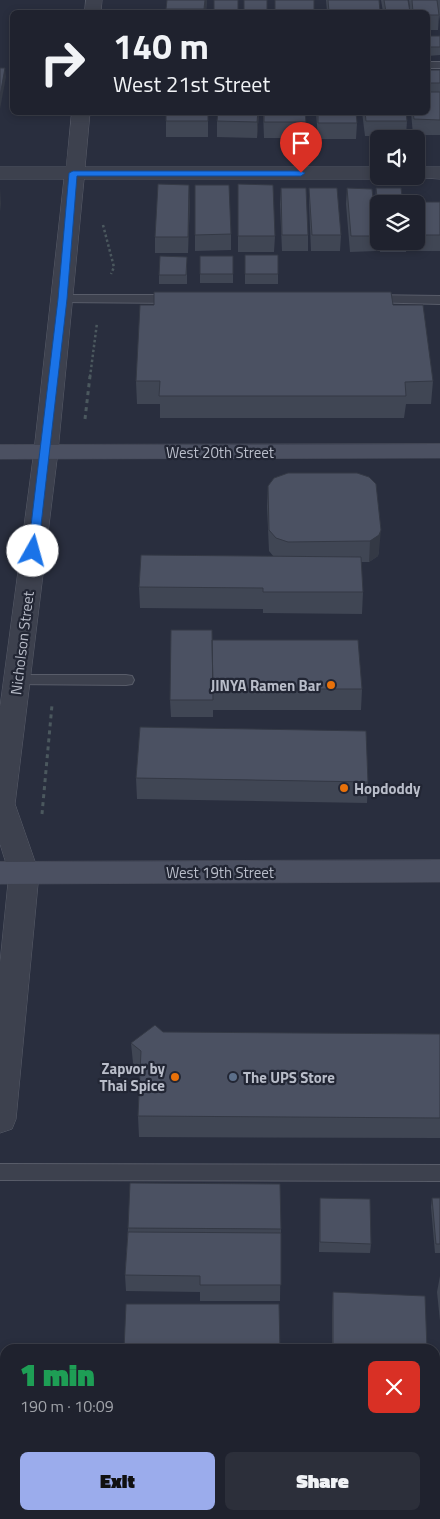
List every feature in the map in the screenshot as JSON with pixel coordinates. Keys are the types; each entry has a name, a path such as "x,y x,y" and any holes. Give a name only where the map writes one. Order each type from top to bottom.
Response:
{"main road":[{"name":"West 20th Street","path":"0,452 440,452"},
{"name":"West 19th Street","path":"12,873 440,871"}],"street":[{"name":"Nicholson Street","path":"12,873 1,804 11,695 46,451 73,173 81,115"},
{"path":"0,173 370,173"},
{"path":"425,173 440,173"},
{"path":"0,1119 12,873"}],"lane":[{"path":"62,299 191,299"},
{"path":"360,299 440,300"},
{"path":"11,695 126,680"},
{"path":"0,1172 440,1173"}],"path":[{"path":"103,218 103,228 114,267 110,276"},
{"path":"84,425 91,358 98,316"},
{"path":"42,815 52,700"}],"building":[{"path":"167,0 205,0 204,9 166,9"},
{"path":"214,0 238,0 238,10 214,10"},
{"path":"244,0 267,0 267,10 244,10"},
{"path":"275,0 314,0 314,10 275,10"},
{"path":"328,0 379,0 380,10 329,10"},
{"path":"384,0 408,0 410,10 386,10"},
{"path":"412,0 437,0 439,15 430,15 430,10 413,10"},
{"path":"430,36 440,36 440,47 430,47"},
{"path":"0,68 5,68 0,96"},
{"path":"430,70 440,70 440,83 430,83"},
{"path":"430,92 440,92 440,120 414,119 413,115 430,115"},
{"path":"166,115 208,115 208,121 166,121"},
{"path":"218,115 258,115 257,122 217,121"},
{"path":"264,115 305,115 306,122 264,122"},
{"path":"318,115 356,115 357,123 318,123"},
{"path":"365,115 406,115 407,121 366,121"},
{"path":"158,184 189,185 188,237 155,237"},
{"path":"238,184 273,185 275,236 238,236"},
{"path":"195,185 229,185 231,234 195,235"},
{"path":"281,188 306,188 308,235 282,235"},
{"path":"309,188 337,188 341,235 312,235"},
{"path":"347,188 372,189 373,195 370,195 370,236 351,236"},
{"path":"376,188 401,188 402,195 377,195"},
{"path":"425,202 440,202 440,235 425,235"},
{"path":"245,255 278,255 278,274 245,274"},
{"path":"160,256 187,257 186,275 159,275"},
{"path":"200,256 233,256 233,274 200,274"},
{"path":"154,292 391,292 393,305 423,305 433,381 405,382 406,396 159,396 160,381 136,381 140,305 154,305"},
{"path":"288,473 357,473 369,477 376,484 381,530 379,535 370,541 288,542 276,538 269,530 268,486 274,478"},
{"path":"141,555 361,557 363,592 263,592 263,588 139,587"},
{"path":"171,630 212,630 213,700 170,700"},
{"path":"212,640 358,640 362,689 213,689"},
{"path":"140,727 366,731 368,782 136,778"},
{"path":"155,1025 163,1032 440,1034 440,1118 138,1116 141,1051 131,1043"},
{"path":"130,1183 280,1184 281,1229 128,1228"},
{"path":"320,1198 370,1199 371,1244 320,1242"},
{"path":"432,1198 440,1198 440,1244 436,1244"},
{"path":"128,1232 281,1233 281,1285 200,1285 200,1276 125,1275"},
{"path":"333,1292 425,1296 427,1344 333,1344"},
{"path":"126,1304 279,1304 280,1344 124,1344"}],"place":[{"name":"JINYA Ramen Bar","path":"331,685"},
{"name":"Hopdoddy","path":"344,788"},
{"name":"Zapvor by Thai Spice","path":"175,1077"},
{"name":"The UPS Store","path":"233,1077"}],"route":[{"path":"33,551 46,451 73,173 301,173"}]}
